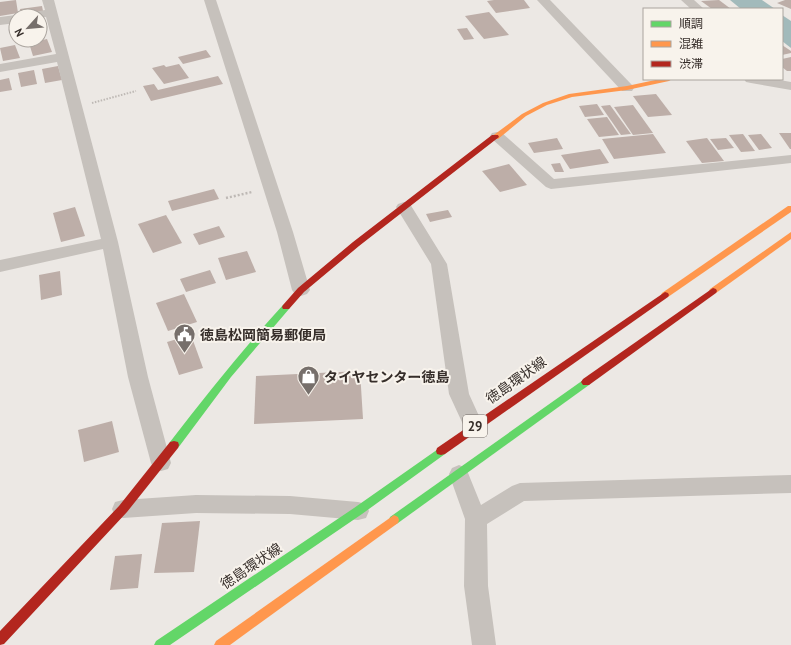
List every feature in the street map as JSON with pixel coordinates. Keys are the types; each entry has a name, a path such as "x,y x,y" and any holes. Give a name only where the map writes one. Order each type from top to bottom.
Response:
{"main road":[{"path":"0,640 123,509 161,463 203,406 252,345 301,290 356,244 524,115 545,104 571,95 627,88 664,80"},
{"name":"徳島環状線","path":"160,645 358,511 474,427 791,208"},
{"name":"29","path":"220,645 791,235"}],"street":[{"path":"210,0 271,188 301,290"},
{"path":"543,0 627,88"},
{"path":"687,0 697,8"},
{"path":"50,6 110,242 138,377 161,463"},
{"path":"0,68 62,57"},
{"path":"783,78 791,86"},
{"path":"757,80 791,86"},
{"path":"497,136 551,184 791,160"},
{"path":"404,207 439,264 459,394 474,427"},
{"path":"0,266 110,242"},
{"path":"459,474 476,519 476,586 484,645"},
{"path":"476,519 520,492 791,484"},
{"path":"123,509 196,504 290,505 358,511"}],"path":[{"path":"75,107 136,92"},
{"path":"226,198 271,188"}],"water":[{"path":"730,0 762,0 774,8 740,8"},
{"path":"783,16 791,21 791,48 783,42"}],"building":[{"path":"16,0 17,8 8,8 8,15 0,16 0,2"},
{"path":"524,0 530,8 496,13 487,1"},
{"path":"719,0 730,8 711,8 701,1"},
{"path":"785,0 791,0 791,9 777,3"},
{"path":"42,6 42,8 27,8"},
{"path":"489,12 509,35 484,39 465,16"},
{"path":"467,28 474,39 464,40 457,29"},
{"path":"48,42 52,52 33,56 31,48 48,48"},
{"path":"8,46 8,48 16,48 20,58 3,61 0,48"},
{"path":"783,46 791,51 791,53 783,55"},
{"path":"206,50 211,57 183,64 178,57"},
{"path":"791,57 791,71 787,71 783,68 783,59"},
{"path":"179,64 189,78 164,84 152,68 164,65 166,67"},
{"path":"58,66 62,80 45,83 42,69"},
{"path":"34,70 37,84 21,87 18,73"},
{"path":"218,76 223,84 151,101 143,86 154,84 158,90"},
{"path":"9,78 12,90 0,92 0,80"},
{"path":"656,94 672,115 648,117 633,96"},
{"path":"597,104 604,115 585,117 579,106"},
{"path":"610,105 631,134 621,135 601,106"},
{"path":"633,105 653,133 633,135 614,107"},
{"path":"607,117 619,135 599,137 587,119"},
{"path":"779,133 791,133 791,149 790,149"},
{"path":"653,134 666,153 614,159 602,139"},
{"path":"743,134 755,151 741,152 729,135"},
{"path":"761,134 772,148 759,150 748,135"},
{"path":"557,138 563,149 534,153 528,143"},
{"path":"707,138 724,161 702,163 686,141"},
{"path":"726,138 734,148 718,150 710,139"},
{"path":"600,149 609,163 570,169 561,155"},
{"path":"560,163 564,172 555,172 551,164"},
{"path":"509,164 527,185 500,192 482,171"},
{"path":"214,189 219,199 172,211 168,201"},
{"path":"75,207 85,236 61,242 53,213"},
{"path":"448,210 452,217 430,222 426,214"},
{"path":"166,215 182,243 153,253 138,224"},
{"path":"219,226 225,237 199,245 193,234"},
{"path":"247,251 256,272 226,280 218,258"},
{"path":"210,270 216,283 186,292 180,279"},
{"path":"60,271 62,295 41,300 39,275"},
{"path":"184,294 197,322 168,331 156,303"},
{"path":"191,335 203,368 179,375 167,342"},
{"name":"タイヤセンター徳島","path":"360,371 363,419 254,424 256,376"},
{"path":"112,421 119,452 84,462 78,430"},
{"path":"200,521 194,572 154,573 162,523"},
{"path":"142,554 138,588 110,590 115,556"}],"traffic: fast":[{"path":"174,445 228,374 286,307"},
{"path":"394,520 586,382"},
{"path":"160,645 358,511 441,451"}],"traffic: slow":[{"path":"495,137 524,115 545,104 571,95 627,88 664,80"},
{"path":"665,295 791,208"},
{"path":"713,291 791,235"},
{"path":"220,645 394,520"}],"traffic: jam":[{"path":"286,307 301,290 356,244 495,137"},
{"path":"586,382 713,291"},
{"path":"441,451 665,295"},
{"path":"0,640 123,509 174,445"}],"place":[{"name":"徳島松岡簡易郵便局","path":"185,354"},
{"name":"タイヤセンター徳島","path":"308,396"}]}
